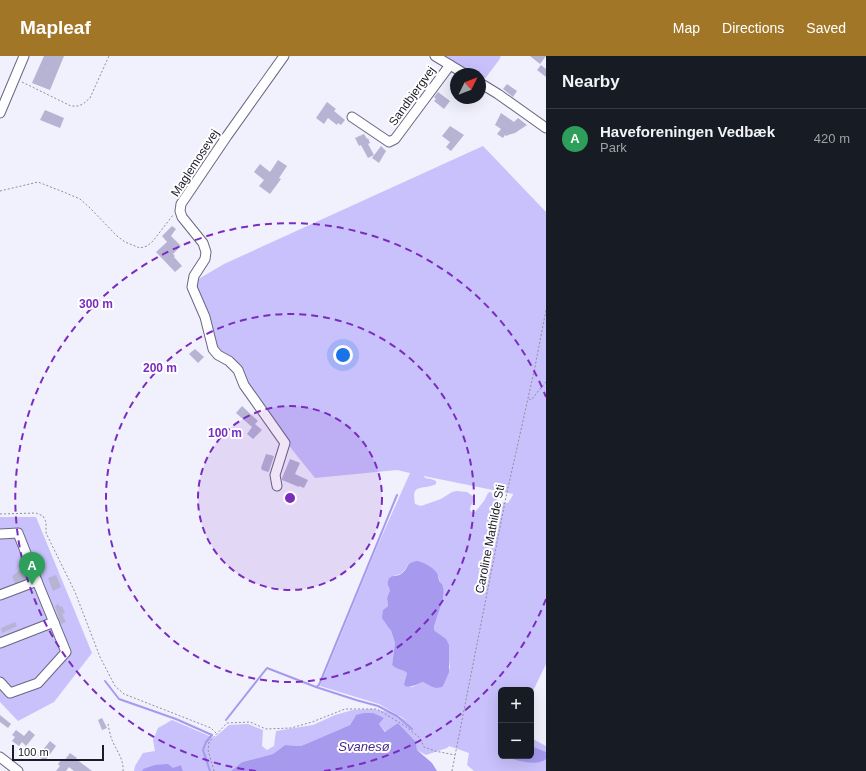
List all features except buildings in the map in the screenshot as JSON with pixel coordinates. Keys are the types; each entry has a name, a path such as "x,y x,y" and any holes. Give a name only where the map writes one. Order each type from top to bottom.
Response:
{"street":[{"path":"0,113 24,56"},
{"name":"Maglemosevej","path":"277,486 275,475 284,443 244,385 238,370 229,361 218,355 213,349 205,317 192,287 194,276 205,259 206,252 202,243 182,217 180,208 181,204 227,136 284,56"},
{"name":"Sandbjergvej","path":"435,56 455,68"},
{"name":"Sandbjergvej","path":"352,117 389,142 395,140 450,65"},
{"path":"486,87 546,128"},
{"path":"0,534 18,533 66,652 38,683 10,693 0,682"},
{"path":"0,595 37,581"},
{"path":"0,643 54,622"},
{"path":"0,757 18,771"}],"path":[{"path":"14,78 71,106 78,106 90,98 109,56"},
{"path":"0,191 38,182 80,199 117,236 125,242 140,248 147,246 153,241 180,208"},
{"name":"Caroline Mathilde Sti","path":"452,771 504,505 546,310"},
{"path":"528,399 531,400 546,382"},
{"path":"0,514 36,513 43,516 46,522 46,533 76,592 100,657 115,686 124,694 211,728 217,734"},
{"path":"214,771 208,750 208,742 226,723 250,722 266,729 290,728 312,722 345,709 377,709 406,726 420,738 424,747 455,755"},
{"path":"108,724 111,738 123,766 123,771"}],"shaded area":[{"path":"443,56 501,56 486,77 486,68 464,68"},
{"path":"483,146 546,212 546,664 534,689 534,687 498,687 498,759 534,759 534,740 546,746 546,771 474,771 467,765 469,753 449,746 426,755 417,750 416,742 398,723 386,732 379,724 384,718 356,715 350,725 301,746 285,745 273,754 242,762 231,771 183,771 181,765 173,769 143,769 142,771 134,771 135,766 143,753 155,751 153,740 158,728 172,720 214,738 229,725 248,724 263,730 262,746 267,750 274,746 276,731 313,725 335,715 353,710 372,709 389,712 408,721 379,704 320,686 377,547 410,473 397,470 315,478 290,447 253,394 215,348 209,321 195,281 224,264","holes":["424,476 513,494 508,503 505,503 497,500 490,492 475,512 470,510 474,497 467,492 452,492 441,499 421,506 415,504 414,497 416,490 419,488 436,484 436,481 425,478","408,565 438,575 440,582 434,629 446,640 450,668 436,688 423,682 412,687 404,684 407,673 395,668 392,665 395,643 383,610 388,606 387,598 390,590 388,586 391,577 401,574"]},
{"path":"0,517 36,517 92,653 54,702 18,721 0,702"}],"water":[{"path":"418,561 427,564 435,570 444,592 434,629 446,639 449,645 449,672 442,687 436,688 423,682 412,686 405,686 404,684 407,673 395,668 392,665 395,643 391,631 382,618 383,610 388,606 387,598 390,590 388,584 389,579 392,576 401,574 409,564"},
{"name":"Svanesø","path":"373,713 384,718 379,724 385,732 398,723 416,742 417,750 432,763 437,771 231,771 242,762 273,754 285,745 301,746 350,725 356,715"},
{"path":"534,747 546,752 546,759 542,761 532,763 513,759 534,759"},
{"path":"168,764 173,768 181,765 183,771 142,771 143,769 155,765"}],"waterway":[{"path":"226,720 267,668 316,687 319,685 397,495"},
{"path":"105,681 119,699 176,719 212,735 206,742 203,750 210,771"},
{"path":"316,687 378,706 397,716 412,729"}],"place":[{"name":"Haveforeningen Vedbæk","path":"32,585"}]}
